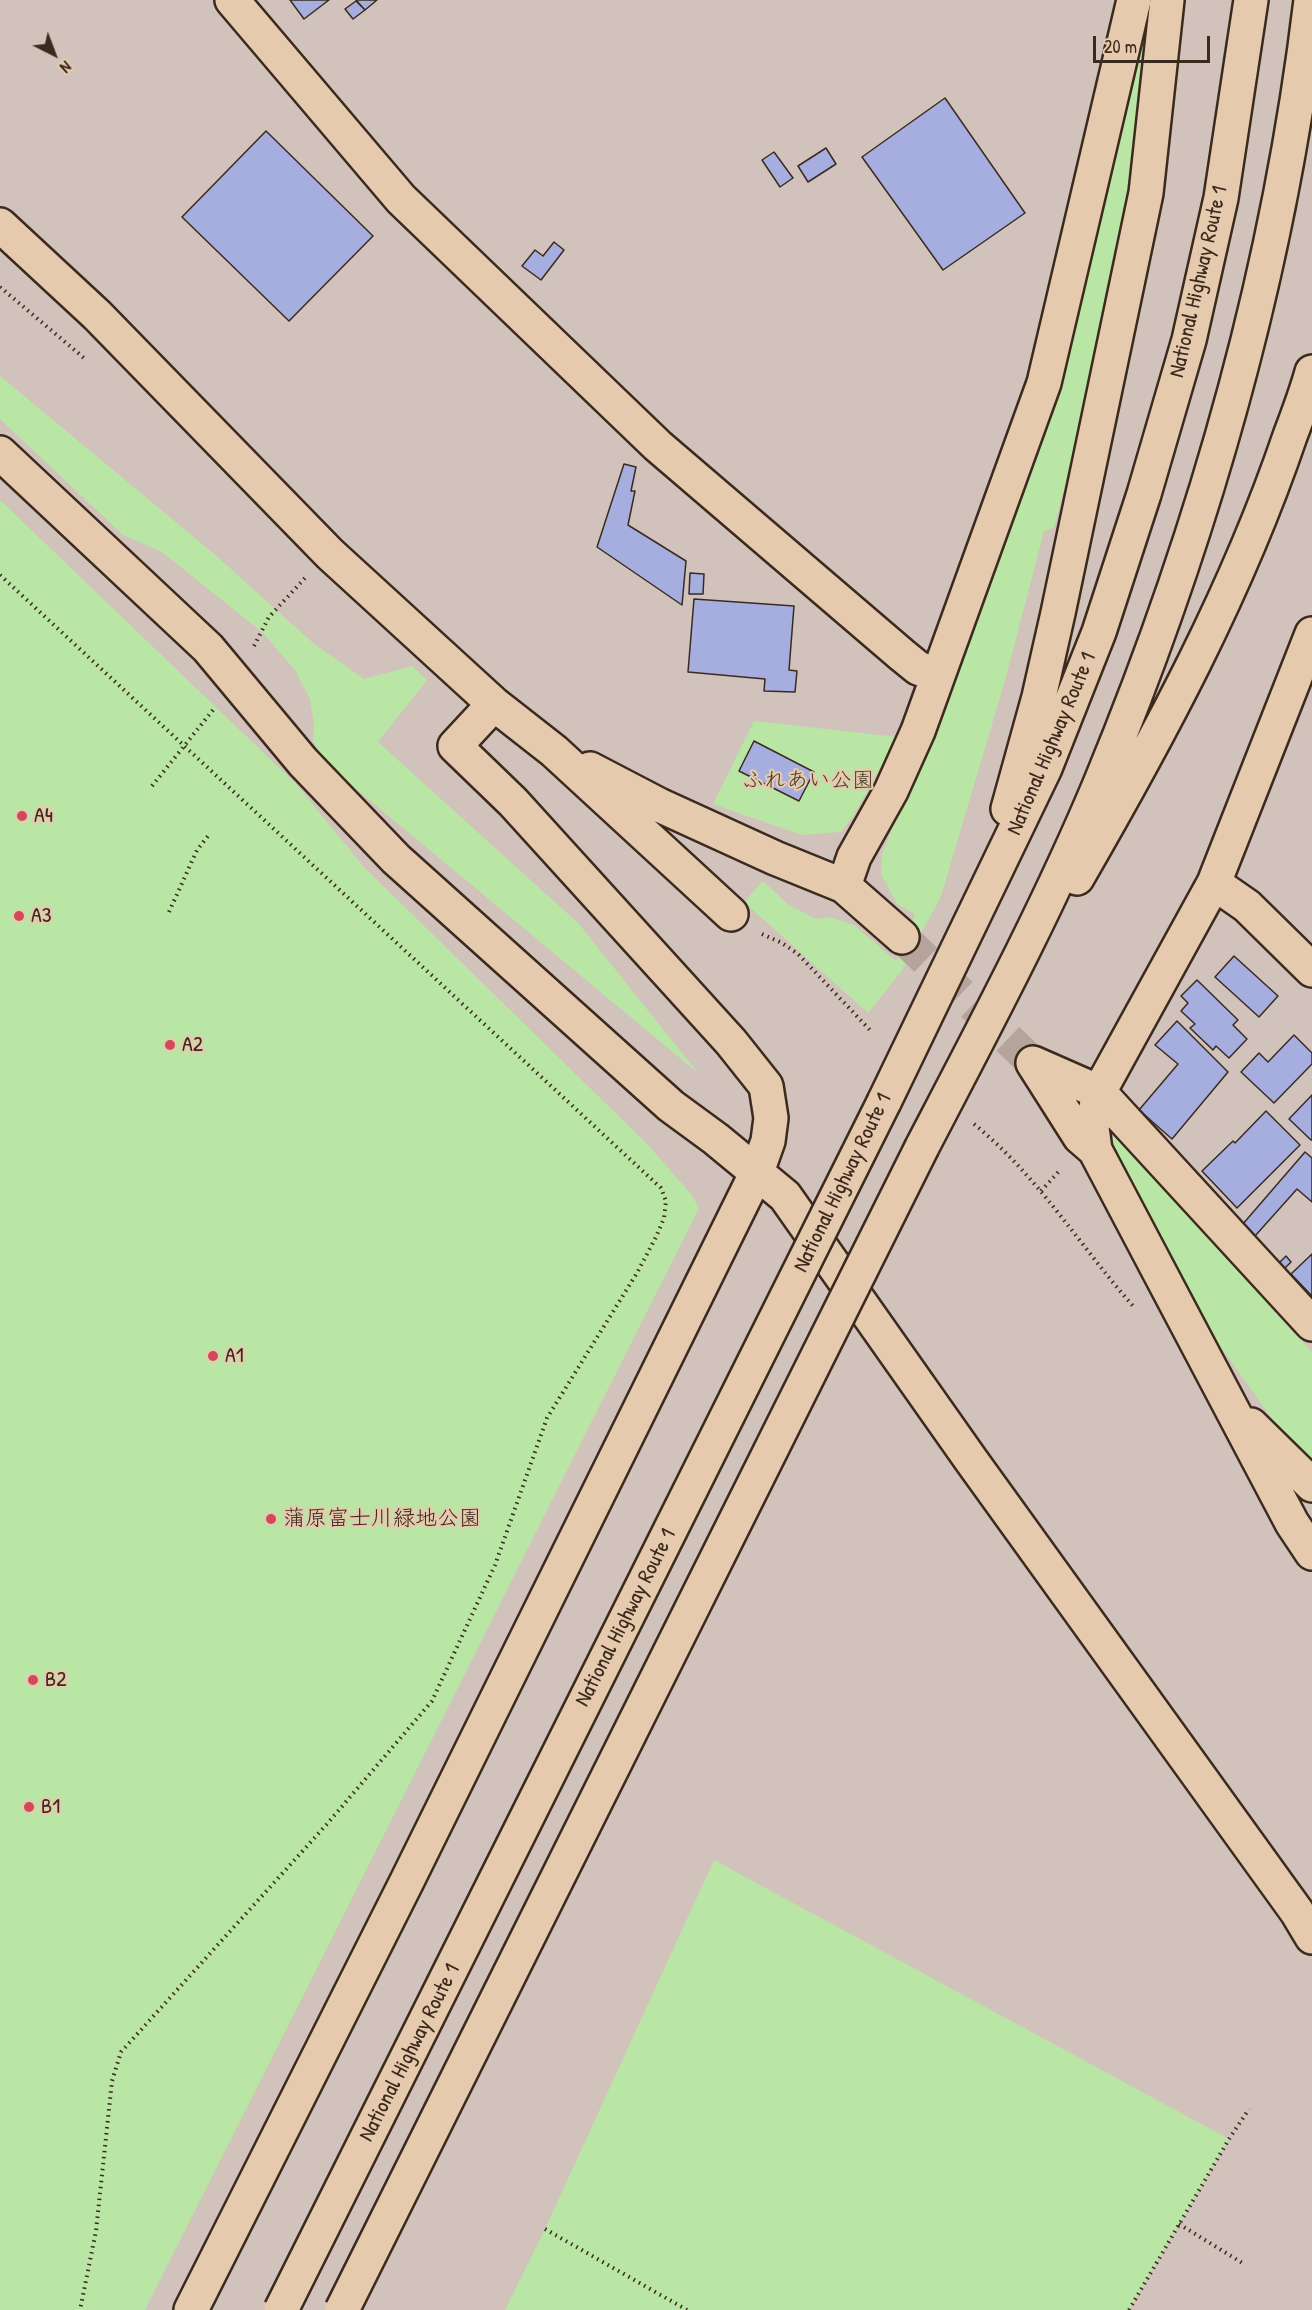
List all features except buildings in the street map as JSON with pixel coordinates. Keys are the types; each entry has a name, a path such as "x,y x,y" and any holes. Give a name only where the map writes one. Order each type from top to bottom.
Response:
{"main road":[{"path":"232,0 401,199 658,446 902,655 918,668 937,675"},
{"path":"844,886 854,857 891,791 918,731 1044,383 1134,0"},
{"path":"974,919 1016,783 1039,698 1109,375 1146,193 1167,0"},
{"name":"National Highway Route 1","path":"281,2310 884,1102 1045,768 1099,632 1144,494 1189,340 1221,198 1251,0"},
{"path":"342,2310 1036,923 1099,786 1155,644 1202,507 1242,365 1278,214 1304,58 1311,0"},
{"path":"0,225 97,315 330,554 494,704 554,751 730,914"},
{"path":"922,1147 1144,761 1196,663 1239,570 1272,489 1312,372"},
{"path":"0,453 208,648 303,762 396,859 671,1106 785,1196 992,1489 1297,1912 1312,1937"},
{"path":"1312,634 1214,883 1099,1092 1092,1128 1095,1150 1292,1523 1312,1553"},
{"path":"191,2310 413,1870 757,1172 768,1141 771,1118 766,1086 731,1042 536,827 455,746 494,704"},
{"path":"554,751 659,805 775,858 844,886 902,937"},
{"path":"1214,883 1247,906 1312,970"},
{"path":"1095,1150 1080,1137 1033,1063 1099,1092 1312,1324"},
{"path":"1230,1405 1312,1485"}],"path":[{"path":"0,287 89,363"},
{"path":"0,575 661,1188 666,1201 664,1218 637,1274 547,1418 495,1565 432,1701 327,1824 121,2052 112,2081 96,2231 80,2310"},
{"path":"269,617 307,576"},
{"path":"168,912 197,850 208,836"},
{"path":"798,954 870,1030"},
{"path":"977,1126 1041,1191 1077,1239"},
{"path":"1041,1191 1059,1170"},
{"path":"1129,2310 1249,2109"},
{"path":"1179,2224 1244,2264"},
{"path":"545,2229 687,2310"}],"green space":[{"path":"1148,0 1150,0 1146,86 1129,198 1095,364 1054,528 1044,531 1006,677 941,896 901,972 868,1013 744,902 763,881 789,905 816,919 830,917 854,925 896,961 915,914 897,904 881,874 882,854 1005,544 1063,367"},
{"path":"0,376 213,553 313,643 364,679 412,666 427,680 378,742 578,923 698,1073 326,764 313,741 314,724 310,699 295,670 262,632 162,552 123,535 0,419"},
{"name":"蒲原富士川緑地公園","path":"0,500 296,784 364,867 647,1144 691,1194 699,1208 145,2310 0,2310"},
{"name":"ふれあい公園","path":"754,721 897,737 854,815 841,832 802,835 713,804"},
{"path":"1106,1133 1126,1143 1187,1215 1312,1352 1312,1460 1278,1427 1213,1336"},
{"path":"714,1860 1229,2139 1129,2310 505,2310 545,2229"}],"tunnel":[{"path":"902,937 1033,1063"}],"place":[{"name":"A4","path":"22,816"},
{"name":"A3","path":"19,916"},
{"name":"A2","path":"170,1045"},
{"name":"A1","path":"213,1356"},
{"name":"蒲原富士川緑地公園","path":"271,1519"},
{"name":"B2","path":"33,1680"},
{"name":"B1","path":"29,1807"}]}
